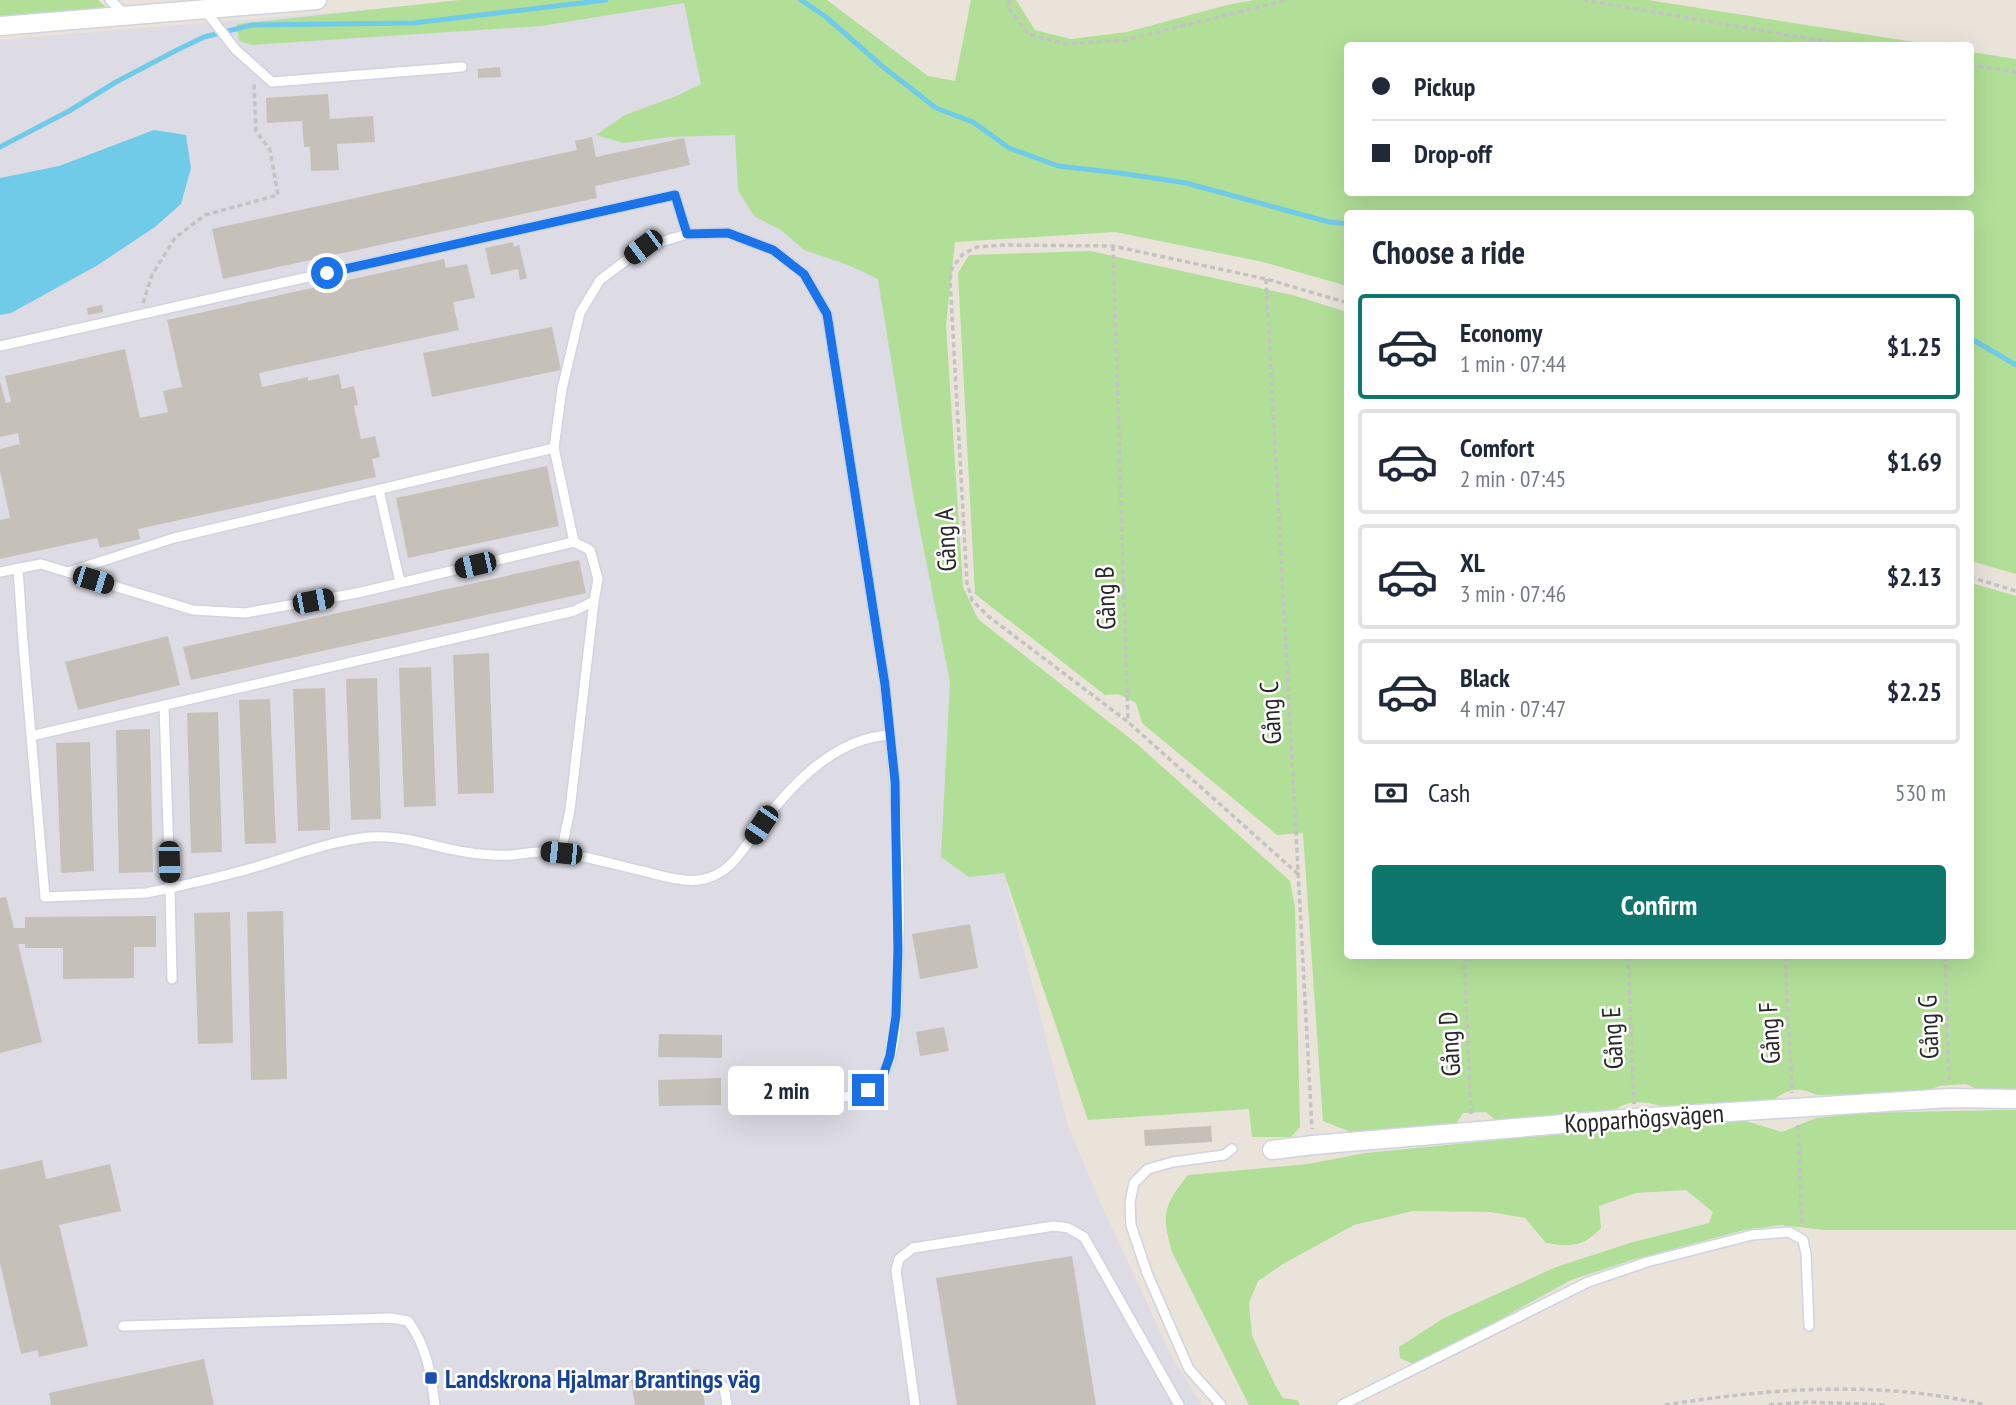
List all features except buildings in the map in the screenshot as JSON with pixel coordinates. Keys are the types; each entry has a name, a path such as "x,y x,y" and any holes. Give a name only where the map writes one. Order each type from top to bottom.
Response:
{"street":[{"path":"0,26 127,16 160,7 209,16 317,0"},
{"name":"Kopparhögsvägen","path":"1272,1150 1635,1118 1950,1098 2016,1099"}],"lane":[{"path":"110,0 127,16"},
{"path":"209,16 236,50 272,82 462,67"},
{"path":"0,346 675,195 687,234"},
{"path":"574,542 554,449 562,389 580,313 600,279 643,247 687,234 728,233 773,250 804,274 827,314 885,685 895,782 898,950 896,1016 890,1056 883,1076 868,1090 848,1097 802,1094 770,1088 746,1079"},
{"path":"68,572 174,538 554,449"},
{"path":"379,490 400,582"},
{"path":"0,572 41,564 193,610 245,613 358,593 574,542 590,550 598,579 570,810 561,853"},
{"path":"18,568 45,897 146,893 252,868 326,845 372,837 409,839 477,854 509,855 545,851 561,853 672,878 699,880 722,873 739,856 793,787 824,760 853,742 890,735"},
{"path":"31,736 574,611 594,601"},
{"path":"164,705 173,979"},
{"path":"1221,1405 1189,1368 1147,1273 1131,1225 1130,1202 1134,1183 1148,1169 1224,1155 1232,1150"},
{"path":"915,1405 896,1270 899,1259 913,1248 1054,1226 1068,1228 1084,1237 1179,1405"},
{"path":"1342,1405 1588,1282 1647,1262 1752,1235 1789,1232 1803,1240 1809,1326"},
{"path":"123,1326 391,1318 408,1321 420,1337 435,1405"},
{"path":"724,1387 727,1405"}],"path":[{"path":"1009,0 1010,10 1028,34 1066,44 1126,40 1287,0"},
{"path":"1583,0 1830,42"},
{"path":"139,315 152,275 175,238 205,215 278,195 270,150 256,131 253,66"},
{"path":"1974,66 2016,72"},
{"path":"1113,246 1266,279 1344,302"},
{"name":"Gång A","path":"1113,246 977,247 963,254 952,268 950,279 967,583 972,600 988,616 1128,722"},
{"name":"Gång B","path":"1113,246 1128,722"},
{"name":"Gång C","path":"1266,279 1313,1145"},
{"path":"1974,578 2016,591"},
{"path":"1128,722 1298,874"},
{"name":"Gång D","path":"1464,959 1472,1131"},
{"name":"Gång E","path":"1628,959 1635,1118"},
{"name":"Gång F","path":"1784,959 1793,1108 1798,1123 1803,1240"},
{"name":"Gång G","path":"1945,959 1950,1098"},
{"path":"1665,1405 1752,1393 1816,1390 1909,1393 1986,1405"},
{"path":"1769,1405 1820,1402 1887,1405"}],"shaded area":[{"path":"482,0 723,0 879,277 959,695 1068,1126 1171,1355 1202,1405 0,1405 0,40"}],"green space":[{"path":"0,0 98,0 107,8 98,13 0,20"},
{"path":"460,0 827,0 928,76 955,81 971,0 1016,0 1035,30 1071,39 1127,32 1254,0 1648,0 1914,42 1344,42 1344,196 1974,196 1974,52 2016,59 2016,574 1974,562 1974,210 1344,210 1344,285 1263,262 1115,232 955,242 946,325 963,587 978,619 1137,744 1290,881 1295,907 1300,1127 1291,1137 1252,1137 1249,1109 1088,1120 1004,873 969,877 941,857 950,682 914,500 878,279 804,250 781,230 754,216 738,190 735,135 671,137 623,143 596,135 625,115 701,84 684,3 541,26 251,45 239,41 237,24"},
{"path":"1090,251 1296,296 1344,311 1344,959 1974,959 1974,584 2016,596 2016,1092 1978,1090 1966,1084 1939,1086 1922,1093 1817,1095 1794,1090 1773,1100 1661,1106 1634,1102 1611,1113 1517,1121 1496,1121 1486,1112 1463,1113 1454,1127 1351,1132 1323,1121 1303,833 1277,835 1142,723 1136,703 1118,694 1105,695 975,594 958,273 969,255"},
{"path":"2016,1110 2016,1230 1824,1230 1781,1225 1744,1230 1632,1260 1571,1280 1413,1364 1400,1358 1399,1347 1444,1318 1556,1267 1633,1242 1709,1223 1713,1212 1686,1190 1636,1193 1599,1206 1601,1228 1588,1239 1569,1245 1546,1243 1525,1218 1491,1212 1413,1211 1354,1225 1258,1281 1249,1303 1252,1336 1275,1385 1283,1398 1297,1400 1300,1405 1249,1405 1172,1252 1166,1228 1169,1203 1188,1175 1308,1164 1365,1153 1700,1120 1746,1121 1782,1132 1816,1118 1863,1113"}],"water":[{"path":"154,130 186,135 191,168 181,204 155,227 98,265 11,313 0,315 0,178 59,166"}],"waterway":[{"path":"0,147 177,50 204,37 252,25 414,23 606,0"},
{"path":"801,0 826,17 936,108 973,122 1009,148 1058,166 1186,183 1329,222 1344,224"},
{"path":"1974,340 2016,365"}],"place":[{"name":"Landskrona Hjalmar Brantings väg","path":"431,1378"}],"route":[{"path":"327,273 675,195 687,234 728,233 773,250 804,274 827,314 885,685 895,782 898,950 896,1016 890,1056 883,1076 868,1090"}]}
